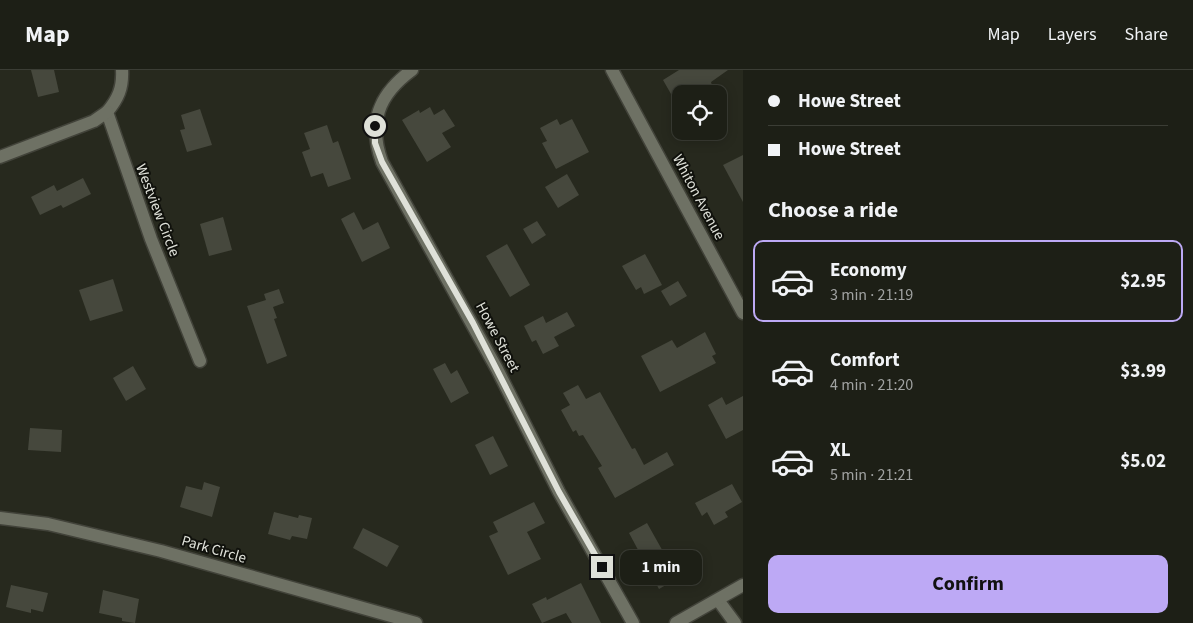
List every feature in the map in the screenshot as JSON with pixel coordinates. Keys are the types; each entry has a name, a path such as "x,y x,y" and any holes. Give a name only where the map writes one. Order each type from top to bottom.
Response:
{"street":[{"path":"0,157 94,121 107,112 118,99 123,80 122,70"},
{"name":"Howe Street","path":"412,70 397,80 378,110 375,143 382,162 474,326 559,492 633,623"},
{"name":"Whiton Avenue","path":"612,70 743,313"},
{"name":"Westview Circle","path":"107,112 151,239 200,361"},
{"name":"Park Circle","path":"0,518 48,524 151,549 416,623"},
{"path":"676,623 743,586"},
{"path":"718,600 735,623"}],"building":[{"path":"31,70 54,70 59,92 38,97"},
{"path":"679,70 728,70 711,82 712,85 672,85 672,94 663,80"},
{"path":"430,107 434,115 444,109 455,126 442,133 451,147 427,162 402,120 419,110 420,113"},
{"path":"200,109 212,145 187,152 180,130 185,129 181,115"},
{"path":"557,119 560,125 572,119 589,152 556,169 542,143 547,141 540,128"},
{"path":"327,125 333,143 338,141 351,179 328,187 323,173 311,177 302,152 310,149 304,133"},
{"path":"743,155 743,202 723,165"},
{"path":"567,174 579,195 558,208 545,187"},
{"path":"83,178 91,194 63,208 61,205 40,215 31,197 54,185 57,191"},
{"path":"354,212 363,230 378,222 390,248 362,262 341,219"},
{"path":"223,217 232,250 209,256 200,224"},
{"path":"537,221 546,235 532,244 523,229"},
{"path":"507,244 530,285 510,297 486,256"},
{"path":"645,254 662,285 644,294 641,287 636,290 622,266"},
{"path":"113,279 123,311 90,321 79,290"},
{"path":"678,281 687,296 670,306 661,291"},
{"path":"279,289 284,303 273,307 277,318 274,319 287,356 267,364 247,306 266,300 264,294"},
{"path":"567,312 575,326 554,337 559,346 543,354 536,340 532,342 524,326 543,316 546,323"},
{"path":"705,332 716,354 712,356 716,363 660,392 641,356 672,340 677,348"},
{"path":"445,363 451,374 457,370 469,393 451,403 433,369"},
{"path":"133,366 146,389 126,401 113,378"},
{"path":"578,385 586,399 600,392 632,449 635,448 644,465 667,452 674,465 615,498 598,468 602,466 583,435 579,436 576,430 573,432 561,410 570,405 563,393"},
{"path":"743,396 743,430 726,439 708,405 722,397 726,405"},
{"path":"30,428 62,430 61,452 28,450"},
{"path":"493,436 508,466 490,475 475,445"},
{"path":"204,482 220,487 212,517 180,507 186,486 202,490"},
{"path":"732,484 742,502 725,512 728,517 714,525 707,512 702,516 695,503"},
{"path":"534,502 545,523 527,532 541,559 508,575 489,536 498,532 493,522"},
{"path":"274,512 298,518 299,515 312,518 307,539 292,536 290,540 268,534"},
{"path":"647,523 678,578 659,589 629,533"},
{"path":"363,528 399,546 387,567 353,548"},
{"path":"581,583 601,623 572,623 566,613 542,623 532,604 546,597 547,600"},
{"path":"11,585 48,593 43,612 31,609 31,613 6,607"},
{"path":"103,590 139,599 135,623 122,621 122,618 99,613"}],"route":[{"path":"375,126 375,143 382,162 473,323 559,492 594,550 602,567"}]}
